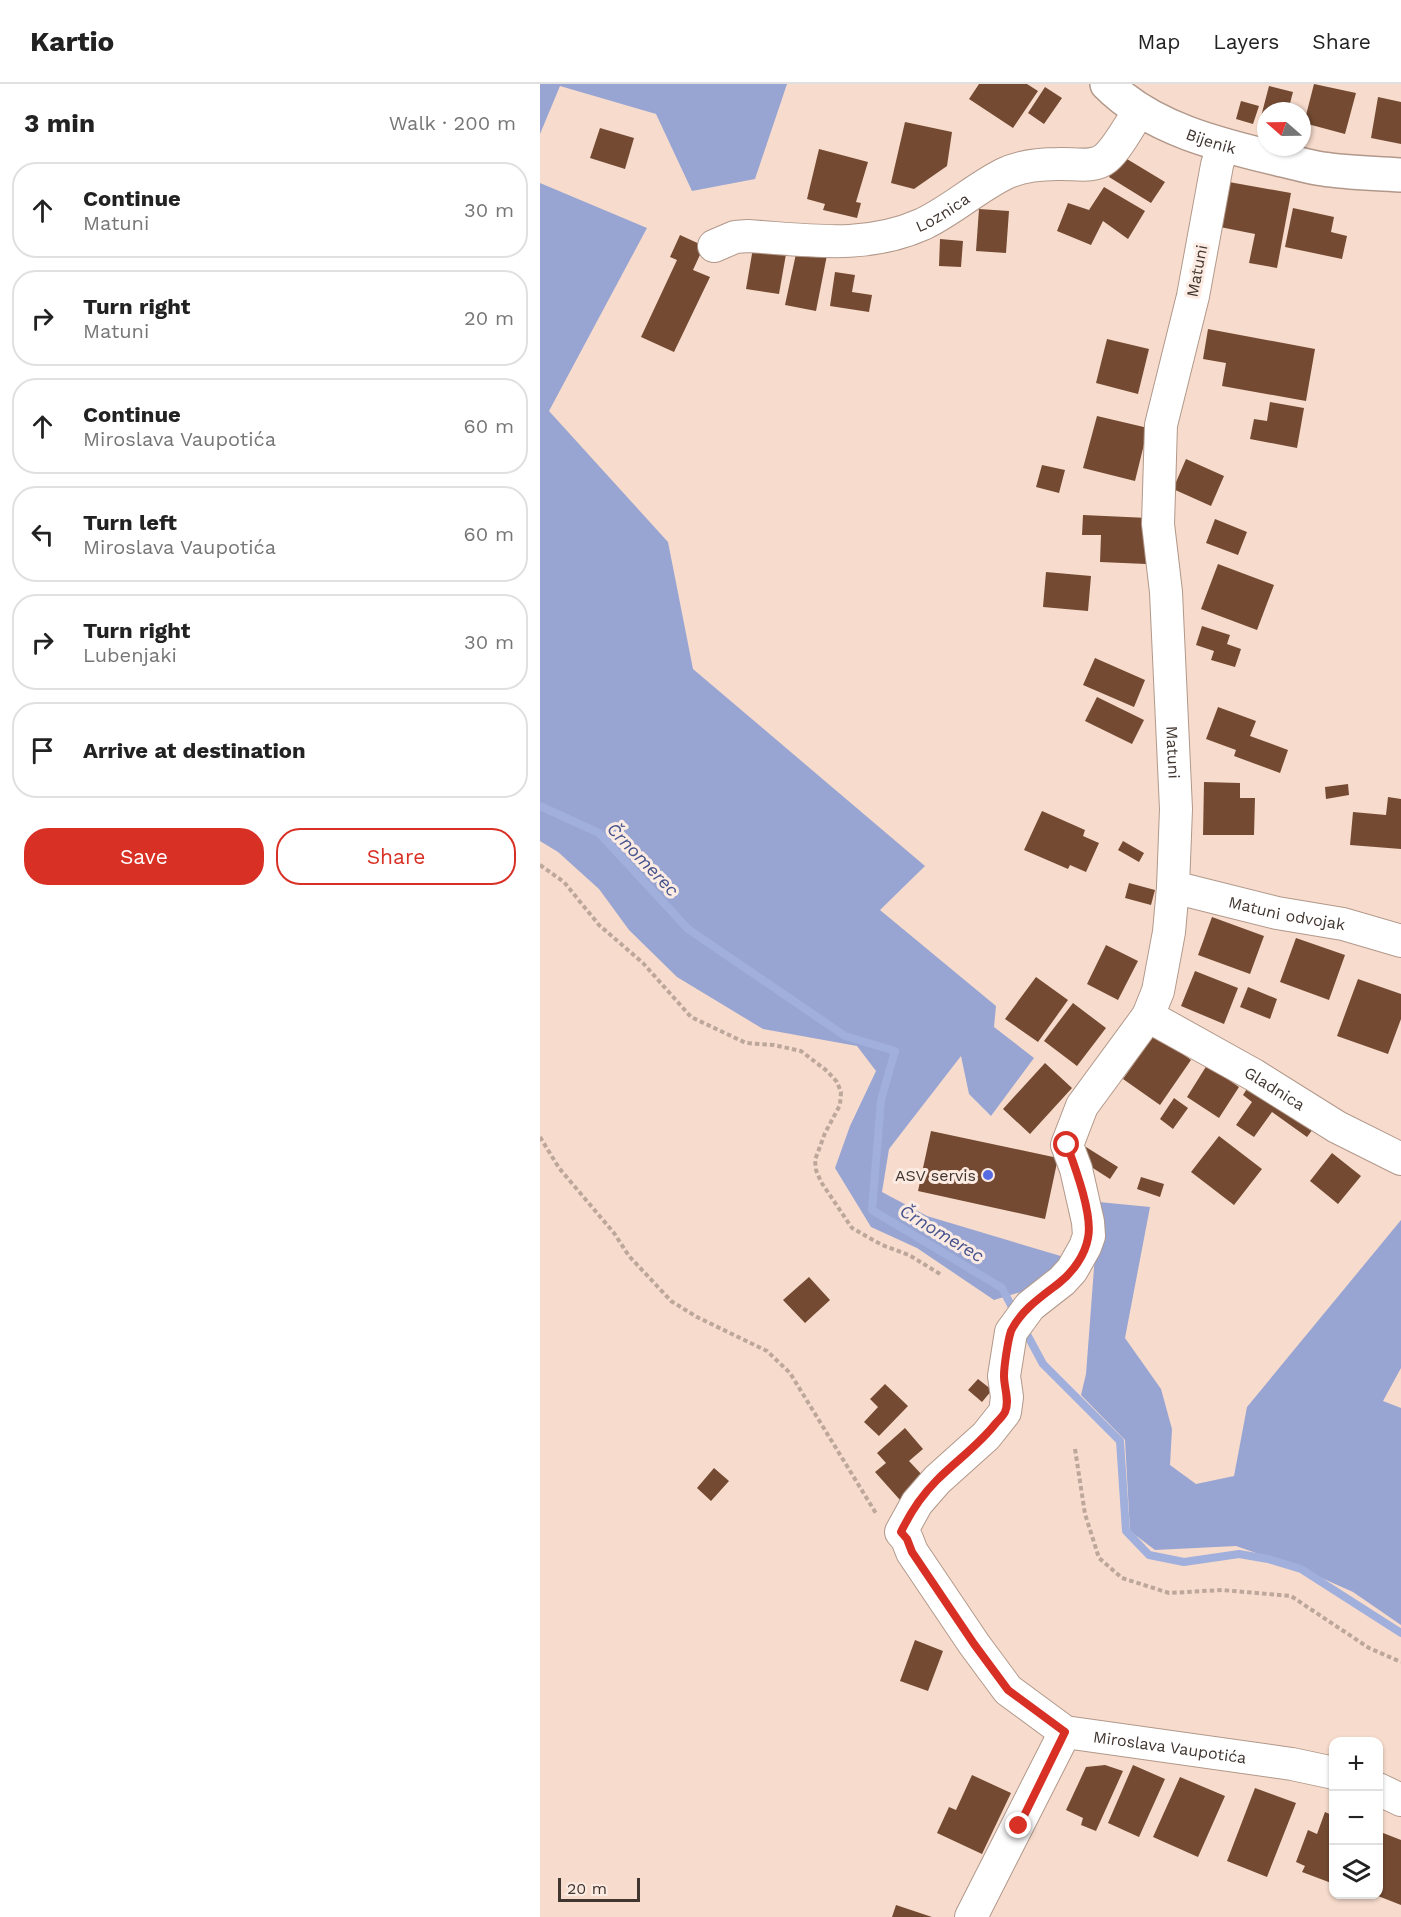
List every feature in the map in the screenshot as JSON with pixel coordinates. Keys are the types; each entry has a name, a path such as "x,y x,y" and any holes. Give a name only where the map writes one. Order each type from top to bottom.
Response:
{"main road":[{"name":"Bijenik","path":"1107,84 1120,97 1140,110 1223,145 1322,169 1401,175"}],"street":[{"name":"Loznica","path":"714,246 735,237 748,236 852,242 888,237 924,223 1004,174 1019,169 1056,164 1100,163 1108,157 1140,110"},
{"name":"Matuni","path":"901,1532 917,1503 937,1480 986,1436 1005,1412 1007,1397 1004,1376 1018,1322 1067,1275 1080,1259 1089,1236 1088,1222 1076,1170 1067,1145 1082,1106 1148,1016 1158,991 1173,886 1175,787 1166,592 1158,524 1161,425 1193,296 1217,165 1223,145"},
{"name":"Matuni odvojak","path":"1173,886 1233,903 1342,924 1401,941"},
{"name":"Gladnica","path":"1148,1016 1254,1075 1337,1127 1401,1159"},
{"name":"Miroslava Vaupotića","path":"901,1532 974,1644 1008,1690 1065,1732 1292,1764 1329,1772"},
{"path":"971,1917 1065,1732"},
{"path":"1382,1791 1401,1800"}],"path":[{"path":"540,865 564,882 599,925 643,963 691,1017 746,1043 774,1045 801,1051 827,1071 837,1082 841,1092 840,1105 825,1133 815,1160 821,1182 852,1228 882,1245 909,1255 940,1274"},
{"path":"540,1137 565,1176 614,1233 629,1256 671,1301 684,1310 767,1352 790,1373 875,1511 885,1525 901,1532"},
{"path":"1075,1449 1085,1514 1099,1558 1122,1578 1169,1593 1222,1590 1291,1596 1369,1648 1401,1662"}],"shaded area":[{"path":"540,84 787,84 755,179 692,191 656,114 560,86 540,134"},
{"path":"540,183 647,228 549,411 668,542 693,669 925,866 880,910 996,1006 994,1027 1034,1058 991,1116 969,1094 961,1056 889,1149 882,1192 927,1216 1064,1257 1034,1288 994,1300 917,1248 871,1227 835,1168 850,1126 876,1071 857,1046 763,1029 677,977 629,930 599,889 558,852 540,841"},
{"path":"1099,1202 1150,1207 1125,1338 1161,1389 1172,1429 1170,1465 1196,1484 1234,1476 1247,1407 1401,1220 1401,1368 1383,1401 1401,1408 1401,1625 1353,1592 1297,1567 1236,1546 1155,1550 1130,1531 1125,1440 1081,1395 1086,1374"}],"building":[{"path":"979,84 1027,84 1038,91 1013,128 969,99"},
{"path":"1314,84 1356,93 1345,134 1311,125 1309,102"},
{"path":"1269,86 1293,92 1290,102 1265,102"},
{"path":"1045,87 1062,98 1044,124 1028,113"},
{"path":"1378,97 1401,102 1401,144 1371,138"},
{"path":"1241,101 1257,105 1253,124 1236,119"},
{"path":"905,122 952,132 947,166 914,189 891,183"},
{"path":"600,128 634,138 625,169 590,158"},
{"path":"819,149 868,162 856,202 861,203 857,218 823,210 825,204 807,199"},
{"path":"1122,156 1165,182 1151,203 1109,177"},
{"path":"1229,182 1291,193 1277,268 1249,263 1255,234 1220,227"},
{"path":"1104,187 1145,211 1128,239 1103,221 1091,245 1057,231 1068,203 1089,210"},
{"path":"1293,208 1334,217 1331,232 1347,236 1342,259 1285,247"},
{"path":"979,209 1009,211 1006,253 976,251"},
{"path":"680,235 704,246 693,270 710,277 674,352 641,337 677,260 670,257"},
{"path":"940,239 963,241 961,267 939,266"},
{"path":"753,248 786,254 779,294 746,289"},
{"path":"797,249 827,255 816,311 785,305"},
{"path":"835,272 855,275 852,292 872,295 869,312 830,306"},
{"path":"1208,329 1315,349 1306,401 1222,386 1226,363 1203,359"},
{"path":"1107,339 1149,349 1138,394 1096,383"},
{"path":"1270,402 1304,408 1297,448 1250,439 1254,419 1267,421"},
{"path":"1097,416 1148,428 1135,481 1083,468"},
{"path":"1186,459 1224,476 1211,506 1173,489"},
{"path":"1042,465 1065,470 1059,493 1036,487"},
{"path":"1083,515 1148,518 1146,564 1100,562 1101,535 1082,535"},
{"path":"1215,519 1247,532 1238,555 1206,543"},
{"path":"1218,564 1274,585 1257,630 1201,609"},
{"path":"1046,572 1091,576 1088,611 1043,607"},
{"path":"1202,626 1230,635 1227,644 1241,649 1235,667 1211,660 1214,651 1196,645"},
{"path":"1095,658 1145,680 1134,707 1083,685"},
{"path":"1097,697 1144,720 1132,744 1085,721"},
{"path":"1218,707 1256,721 1250,736 1288,750 1280,773 1234,756 1236,750 1206,739"},
{"path":"1204,782 1240,783 1240,798 1255,798 1254,835 1203,835"},
{"path":"1348,784 1349,795 1326,799 1325,787"},
{"path":"1388,797 1401,799 1401,849 1350,845 1353,812 1386,815"},
{"path":"1042,811 1085,830 1083,836 1099,843 1086,872 1070,865 1068,869 1024,850"},
{"path":"1123,841 1144,853 1139,862 1118,850"},
{"path":"1129,883 1155,890 1151,905 1125,898"},
{"path":"1212,917 1264,936 1250,974 1198,955"},
{"path":"1296,938 1345,955 1329,1000 1280,982"},
{"path":"1106,945 1138,961 1118,1000 1087,984"},
{"path":"1195,971 1238,988 1224,1024 1181,1006"},
{"path":"1036,977 1068,1000 1038,1042 1005,1019"},
{"path":"1358,979 1401,994 1401,1019 1388,1054 1337,1036"},
{"path":"1248,987 1277,999 1270,1019 1240,1007"},
{"path":"1073,1003 1106,1028 1077,1066 1044,1041"},
{"path":"1155,1034 1191,1060 1160,1105 1123,1079"},
{"path":"1045,1063 1072,1088 1030,1134 1003,1109"},
{"path":"1207,1065 1239,1087 1219,1118 1187,1097"},
{"path":"1250,1084 1313,1129 1307,1137 1272,1112 1254,1137 1236,1125 1252,1102 1243,1095"},
{"path":"1174,1098 1188,1108 1173,1129 1160,1119"},
{"name":"ASV servis","path":"931,1131 1058,1158 1045,1219 918,1191"},
{"path":"1219,1136 1262,1169 1234,1205 1191,1172"},
{"path":"1086,1147 1118,1167 1110,1179 1085,1163 1084,1149"},
{"path":"1332,1153 1361,1176 1338,1204 1310,1181"},
{"path":"1141,1177 1164,1184 1160,1197 1137,1189"},
{"path":"809,1277 830,1300 805,1323 783,1300"},
{"path":"978,1379 992,1390 982,1402 968,1390"},
{"path":"885,1384 908,1406 879,1436 864,1422 878,1407 870,1399"},
{"path":"905,1428 923,1449 909,1461 924,1477 900,1500 875,1472 886,1463 877,1453"},
{"path":"714,1468 729,1481 711,1501 697,1488"},
{"path":"915,1640 943,1651 928,1691 900,1681"},
{"path":"1105,1765 1123,1771 1096,1831 1081,1825 1083,1818 1066,1810 1086,1767"},
{"path":"1133,1765 1165,1779 1139,1837 1108,1823"},
{"path":"972,1775 1011,1793 982,1854 937,1833 949,1807 956,1810"},
{"path":"1180,1777 1225,1796 1198,1857 1153,1837"},
{"path":"1255,1788 1296,1803 1267,1877 1227,1861"},
{"path":"1325,1812 1329,1814 1329,1882 1302,1872 1305,1866 1296,1862 1308,1830 1317,1834"},
{"path":"1383,1833 1401,1840 1401,1905 1383,1898"},
{"path":"896,1905 932,1917 892,1917"}],"waterway":[{"name":"Črnomerec","path":"540,806 599,833 688,929 845,1036 895,1051 881,1100 872,1210 1002,1288 1015,1313"},
{"name":"Črnomerec","path":"1023,1327 1043,1364 1120,1441 1126,1531 1149,1555 1184,1562 1239,1554 1268,1559 1301,1569 1401,1633"}],"place":[{"name":"ASV servis","path":"988,1175"}],"route":[{"path":"1019,1826 1065,1732 1008,1690 974,1644 901,1532 917,1503 937,1480 986,1436 1005,1412 1007,1397 1004,1376 1011,1332 1030,1306 1062,1281 1072,1270 1085,1248 1089,1236 1088,1222 1076,1170 1067,1145"}]}
